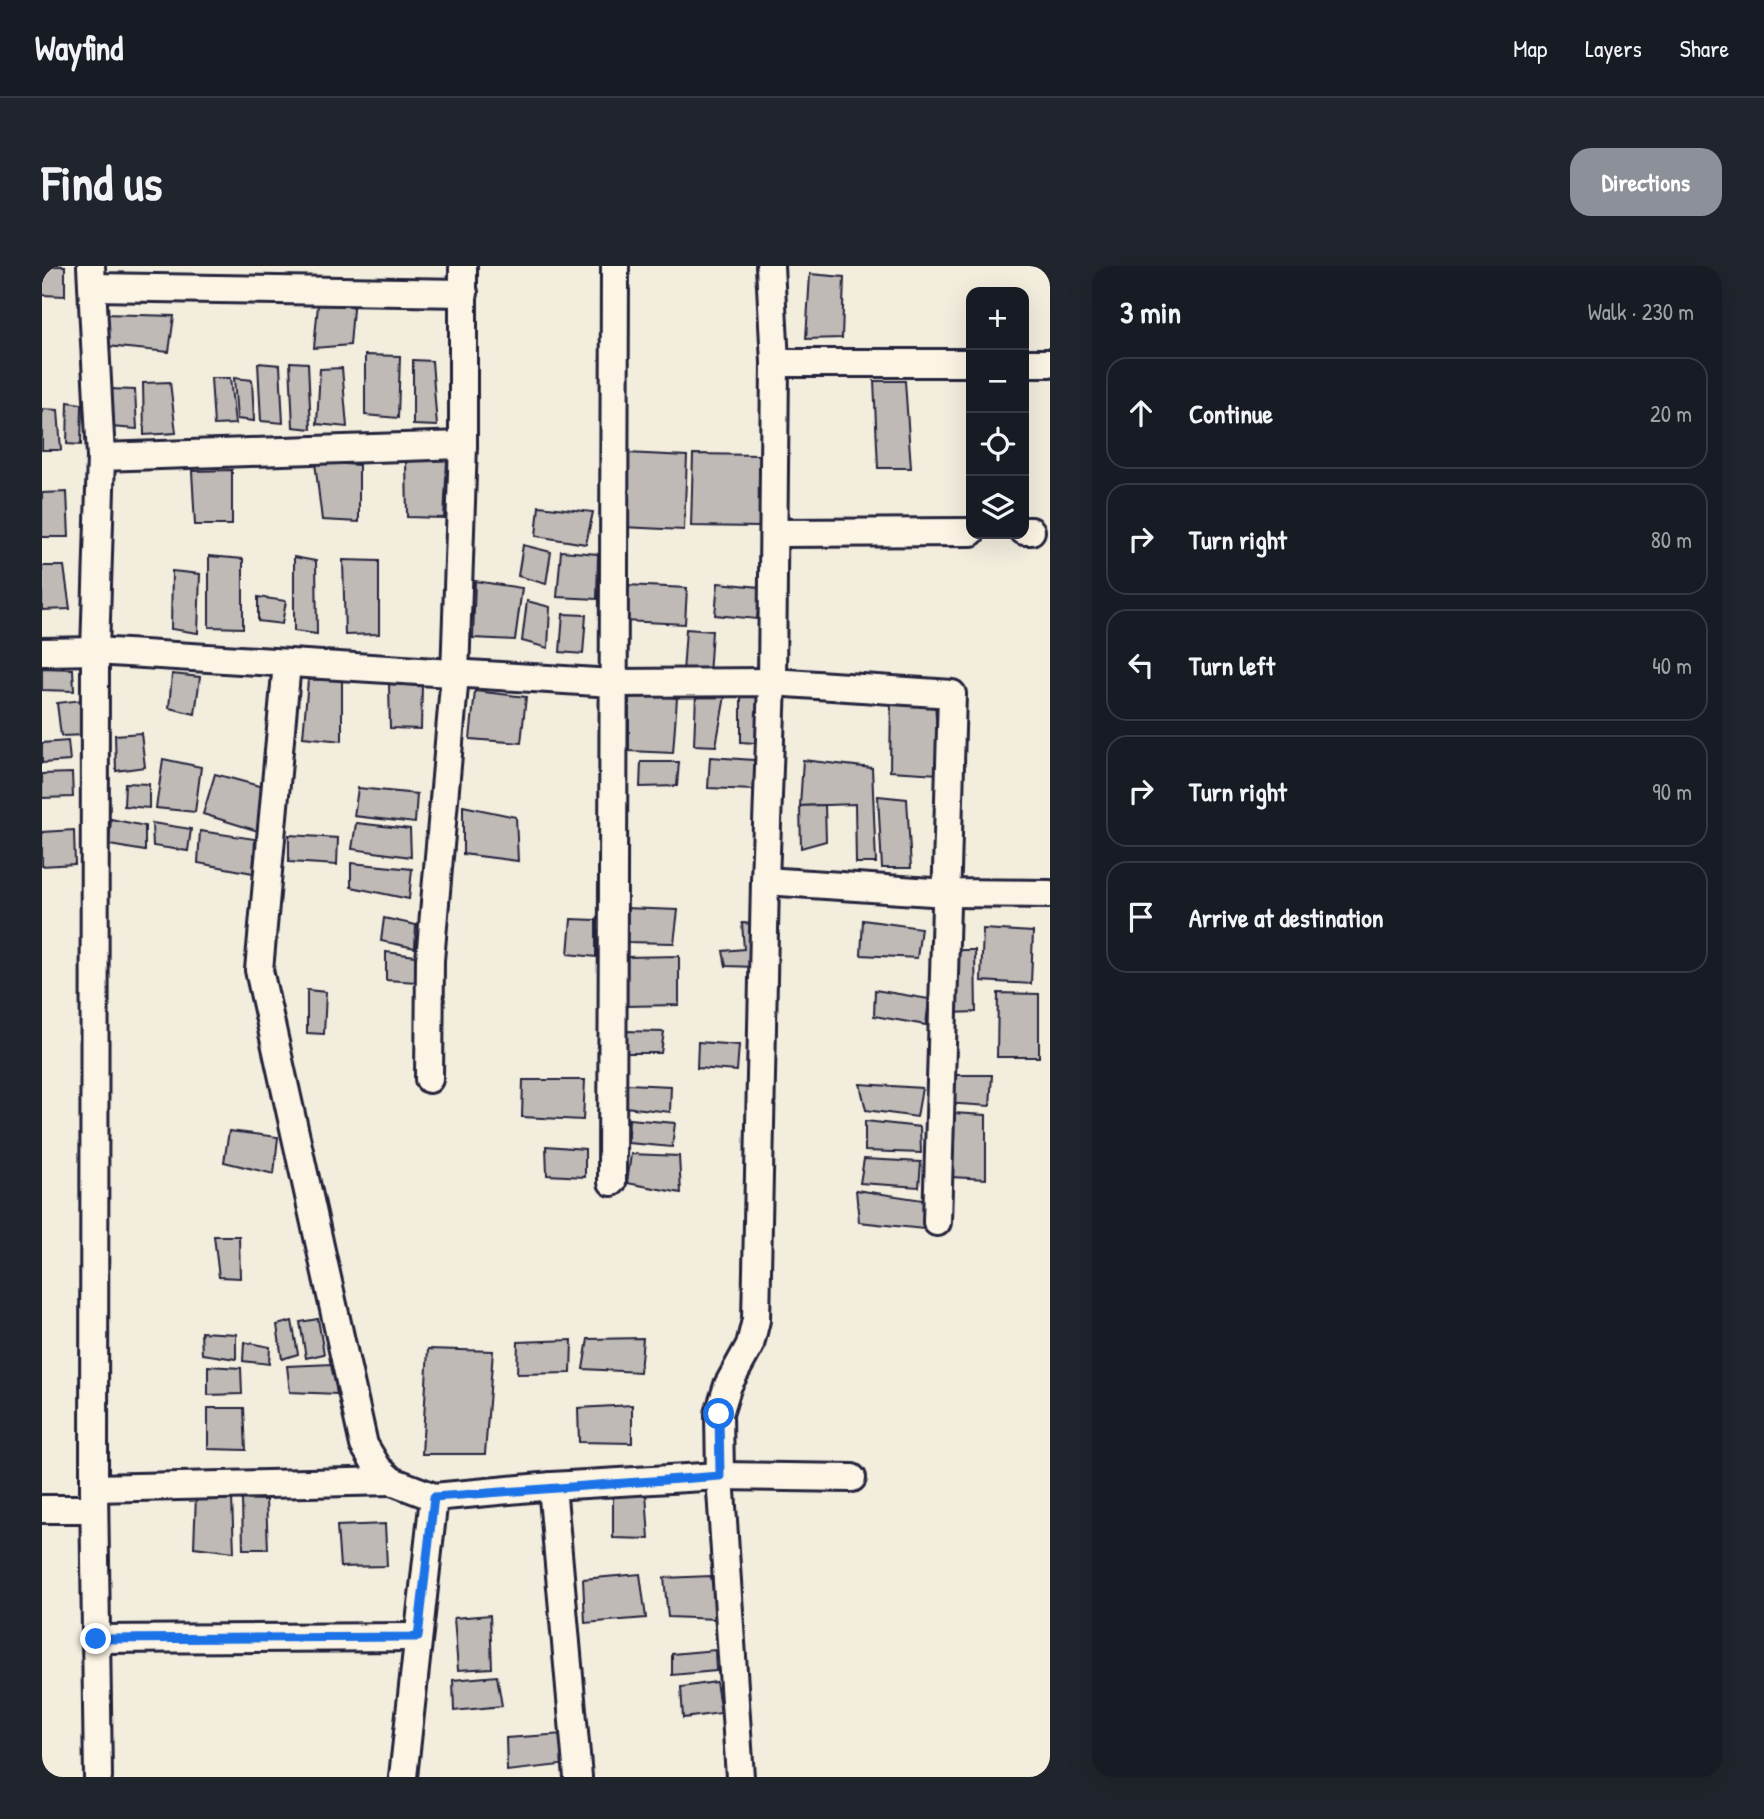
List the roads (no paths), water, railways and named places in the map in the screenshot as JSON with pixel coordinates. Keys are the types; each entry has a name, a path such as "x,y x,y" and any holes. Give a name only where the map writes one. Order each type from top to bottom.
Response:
{"street":[{"path":"429,1079 430,960 455,674 463,445 463,266"},
{"path":"612,1182 615,266"},
{"path":"740,1777 720,1476 719,1414 728,1385 750,1345 756,1320 774,533 775,363 770,266"},
{"path":"98,1777 94,1498 96,651 101,457 92,276 464,293"},
{"path":"775,363 966,363"},
{"path":"1029,363 1050,363"},
{"path":"101,457 463,445"},
{"path":"774,533 966,531"},
{"path":"42,652 96,651 613,683 772,682 952,694 937,1222"},
{"path":"287,663 259,970 364,1445 378,1468 392,1481 434,1497 552,1486 720,1476 852,1478"},
{"path":"765,881 947,893 1050,894"},
{"path":"42,1510 94,1498 392,1481"},
{"path":"552,1486 578,1777"},
{"path":"402,1777 434,1497"},
{"path":"96,1639 418,1637"}]}
